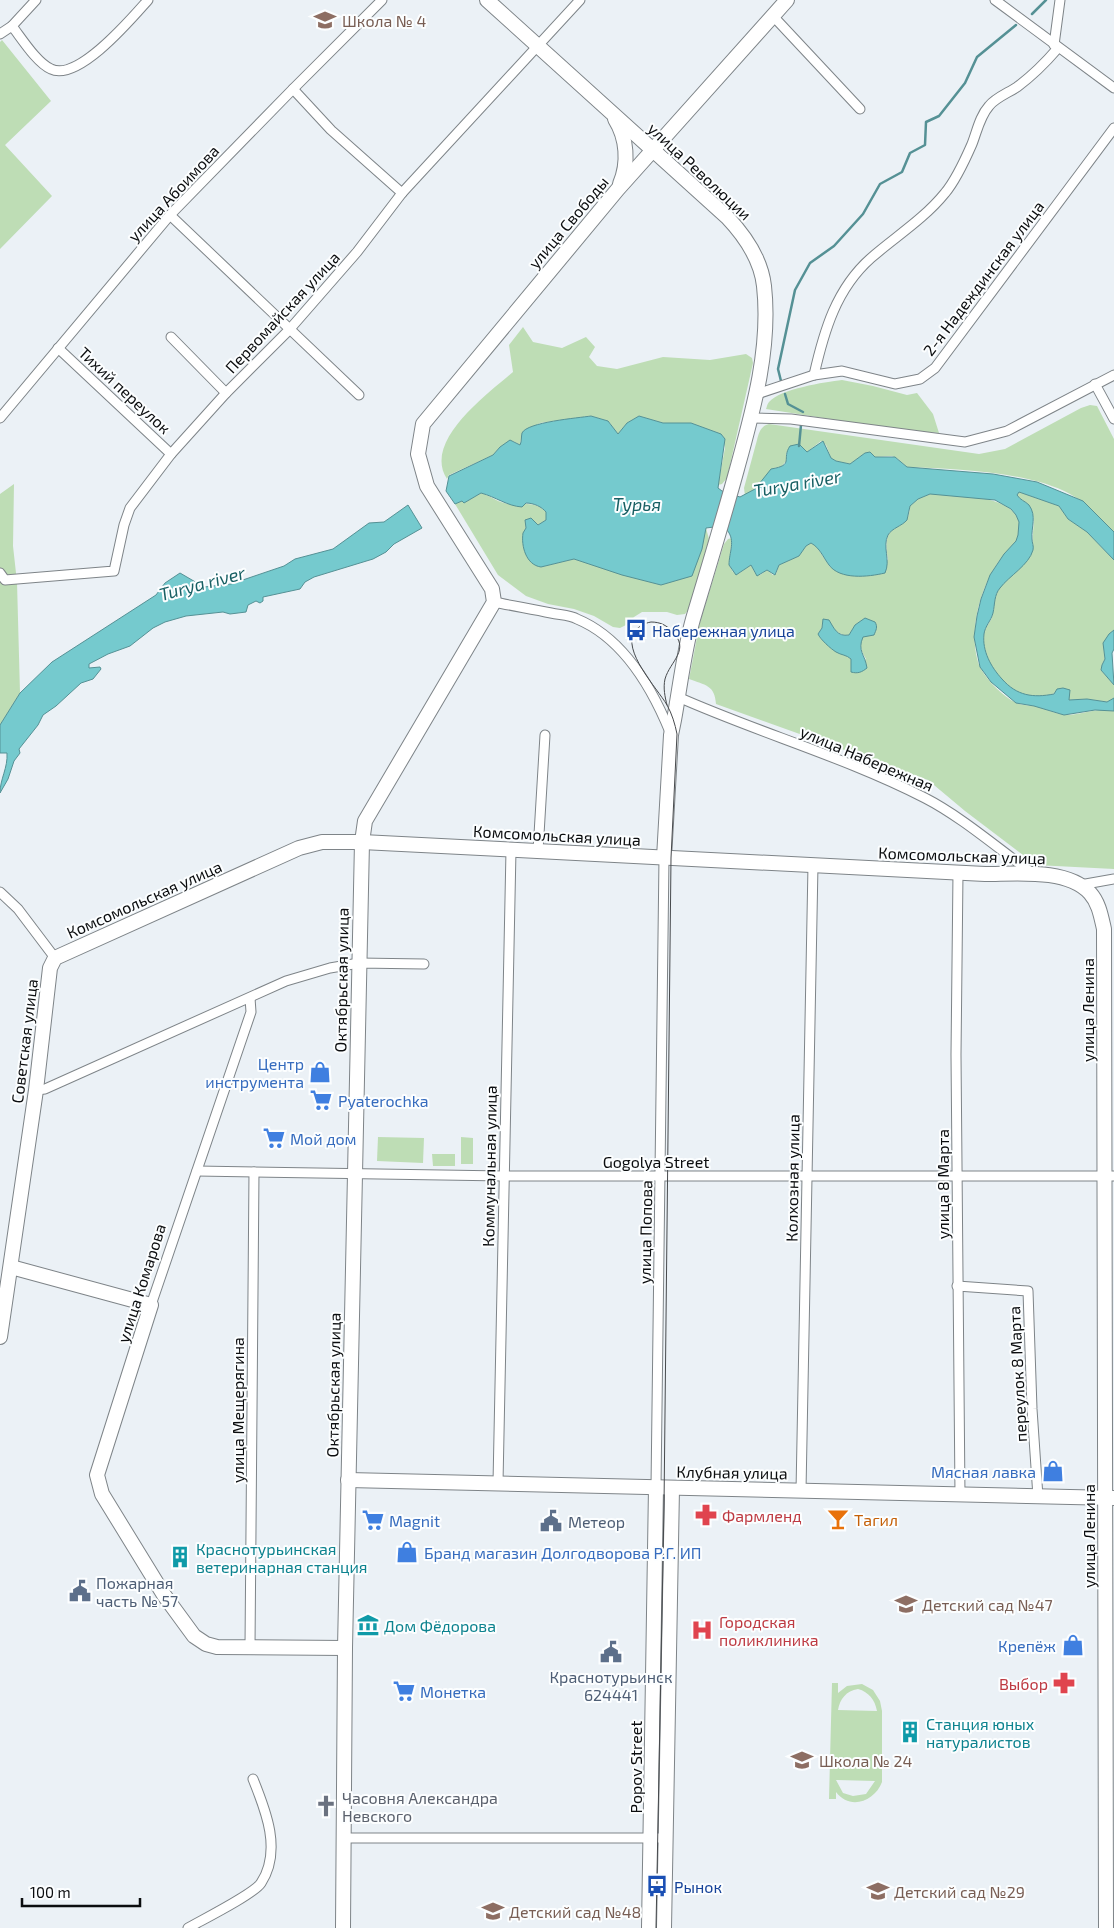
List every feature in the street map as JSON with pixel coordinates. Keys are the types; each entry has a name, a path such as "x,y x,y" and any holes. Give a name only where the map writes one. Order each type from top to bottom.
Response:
{"main road":[{"name":"улица Революции","path":"487,0 727,217 742,233 754,255 764,284 765,318 763,350 756,394 719,536 692,622 671,735 664,858"},
{"name":"улица Свободы","path":"494,602 492,589 427,486 418,454 423,424 618,190 787,0"},
{"path":"605,106 617,120 624,136 626,165 618,190"},
{"name":"Октябрьская улица","path":"344,1928 345,1648 362,842 365,821 494,602"},
{"name":"Комсомольская улица","path":"55,958 299,848 322,842 362,842 958,873 1029,874 1065,878 1080,885"},
{"name":"улица Ленина","path":"1080,885 1090,893 1099,908 1104,929 1105,1143 1111,1173 1110,1838 1106,1928"},
{"name":"Советская улица","path":"0,1338 6,1265 36,1090 50,968 55,958"},
{"path":"6,1265 151,1305"},
{"name":"улица Комарова","path":"151,1305 97,1475 102,1494 164,1595 194,1636 206,1644 217,1647 345,1648"},
{"name":"Клубная улица","path":"348,1480 1110,1498"},
{"name":"Popov Street","path":"656,1487 658,1838 664,1928"},
{"name":"Popov Street","path":"649,1928 658,1838 672,1488"}],"street":[{"path":"0,34 12,26 36,0"},
{"path":"12,26 42,63 52,70 65,71 77,66 113,37 148,0"},
{"name":"улица Абоимова","path":"0,418 170,215 382,0"},
{"name":"Первомайская улица","path":"0,572 5,580 114,571 124,525 130,508 172,454 226,393 289,330 357,252 402,193 580,0"},
{"path":"995,0 1114,88"},
{"path":"814,375 830,317 838,299 850,280 869,259 928,211 945,193 967,155 990,104 1018,86 1043,66 1056,46 1060,0"},
{"path":"772,16 860,109"},
{"path":"293,89 331,130 402,193"},
{"name":"2-я Надеждинская улица","path":"756,394 814,375 842,371 895,384 920,379 936,368 1114,128"},
{"path":"170,215 359,395"},
{"path":"171,337 226,393"},
{"name":"Тихий переулок","path":"58,348 172,454"},
{"path":"751,418 791,419 965,442 1007,431 1114,375"},
{"path":"1095,384 1114,419"},
{"path":"494,602 576,618 602,632 642,677 659,705 671,735"},
{"name":"улица Набережная","path":"678,696 833,757 924,798 944,809 1028,870 1029,874"},
{"path":"538,852 545,735"},
{"name":"Коммунальная улица","path":"498,1483 511,850"},
{"name":"улица Попова","path":"656,1487 664,858"},
{"name":"Колхозная улица","path":"801,1491 813,866"},
{"name":"улица 8 Марта","path":"958,873 956,1054 960,1495"},
{"path":"1080,885 1114,879"},
{"path":"0,892 18,909 55,958"},
{"path":"36,1090 45,1089 286,981 330,968 359,963 424,964"},
{"name":"улица Комарова","path":"151,1305 251,1012 250,998"},
{"name":"Gogolya Street","path":"197,1170 504,1176 958,1176 1111,1173"},
{"name":"улица Мещерягина","path":"250,1647 254,1172"},
{"name":"переулок 8 Марта","path":"957,1286 1028,1291 1032,1409 1038,1497"},
{"path":"188,1928 239,1900 260,1885 270,1861 271,1833 253,1779"},
{"path":"344,1838 658,1838"}],"green space":[{"path":"2,40 51,101 5,145 52,196 0,249 0,42"},
{"path":"523,327 533,342 562,348 586,337 595,347 589,357 597,366 617,369 663,357 710,360 746,354 752,358 753,363 727,478 722,484 718,485 725,448 723,436 720,434 691,423 663,423 639,416 627,423 618,434 610,423 591,416 540,423 522,434 520,445 513,441 500,447 493,455 449,475 447,479 442,464 443,449 462,419 489,392 513,372 509,345"},
{"path":"842,380 907,395 917,393 933,414 939,433 900,430 766,409 769,402 783,393 825,382"},
{"path":"1090,405 1097,406 1114,439 1114,532 1094,511 1070,494 1034,480 991,473 907,467 892,456 875,457 870,452 865,453 850,464 831,458 826,445 821,441 807,452 802,447 786,453 787,460 781,467 774,468 755,489 745,496 744,488 759,434 762,428 769,424 979,454 1005,449"},
{"path":"14,484 13,546 17,582 20,693 0,725 0,494"},
{"path":"1019,492 1059,506 1068,519 1087,532 1114,560 1114,630 1108,636 1105,643 1105,659 1101,670 1114,685 1114,698 1107,702 1087,699 1069,700 1069,694 1056,692 1038,697 1027,696 1017,692 999,677 987,656 984,634 992,617 997,592 1033,545 1034,520 1032,511 1017,495"},
{"path":"481,493 504,503 531,504 546,512 546,520 538,525 531,518 525,523 524,541 526,554 541,567 574,559 661,585 675,580 699,555 706,528 709,539 689,609 685,614 677,615 667,612 642,612 620,628 613,627 594,616 574,609 548,604 526,596 498,575 455,504 462,501 464,503"},
{"path":"930,494 981,498 1006,506 1014,513 1019,522 1017,539 999,561 991,575 985,586 977,612 975,650 978,662 984,674 994,686 1019,704 1036,706 1065,715 1103,710 1114,711 1114,869 1036,865 928,780 716,704 714,693 711,689 689,679 700,622 724,544 728,539 732,538 729,565 733,572 738,574 751,565 755,573 760,575 767,570 773,575 776,574 779,565 799,556 806,546 811,543 816,546 830,567 888,560 886,545 888,536 893,529 907,519 910,506 918,499","holes":["865,618 861,649 866,659 851,666 851,659 821,639 818,634 822,628 822,623 831,624 838,632 843,635 849,635 855,625"]},
{"path":"378,1137 424,1138 423,1163 377,1161"},
{"path":"461,1137 473,1138 473,1164 461,1164"},
{"path":"432,1154 455,1154 455,1166 433,1166"},
{"path":"832,1683 838,1683 838,1693 847,1686 862,1684 873,1690 880,1701 882,1711 882,1782 874,1794 862,1801 848,1801 836,1792 836,1799 829,1799","holes":["858,1689 871,1697 877,1711 838,1710 844,1696","837,1780 875,1781 866,1794 853,1796 843,1793"]}],"water":[{"name":"Турья","path":"591,416 608,421 618,434 627,423 639,416 663,423 691,423 721,434 725,439 718,488 740,497 755,489 771,469 783,466 790,446 799,444 807,452 823,441 831,458 836,461 850,464 865,453 870,452 875,457 895,457 907,467 993,474 1037,482 1083,501 1114,532 1114,560 1087,532 1068,519 1059,506 1019,492 1017,495 1029,505 1033,513 1033,550 1027,561 998,591 993,613 985,631 984,647 991,664 998,674 1008,685 1020,692 1039,696 1054,694 1057,689 1063,688 1070,690 1069,700 1087,699 1107,702 1114,698 1114,711 1095,710 1064,715 1016,703 991,682 980,667 974,637 981,599 990,575 1004,554 1016,541 1018,535 1019,522 1016,515 1011,509 995,500 930,494 918,499 910,506 907,520 888,535 886,540 887,568 885,573 871,576 847,575 834,570 819,550 811,543 806,546 799,556 779,565 775,575 767,570 757,576 751,565 736,575 729,565 732,542 730,534 727,530 714,527 706,528 702,549 692,576 661,585 622,575 574,559 541,567 536,565 528,559 523,544 523,533 526,528 525,520 531,518 538,525 546,520 546,512 542,508 529,503 522,507 517,506 481,493 464,503 462,501 455,504 446,491 449,476 493,455 510,440 520,445 522,433 526,429 543,423"},
{"path":"408,505 422,528 373,559 314,577 305,582 300,589 263,597 263,601 260,603 256,601 248,605 246,612 230,614 223,612 186,616 165,622 153,628 130,646 108,654 89,664 89,668 100,667 101,669 93,679 81,683 43,715 38,725 19,749 20,753 14,761 8,779 0,793 7,753 0,753 0,725 20,693 52,662 156,595 165,583 180,573 204,587 231,584 284,566 295,559 333,549 369,523 384,522"},
{"path":"865,618 875,622 877,627 874,635 863,637 861,642 861,649 867,668 856,673 851,672 851,659 834,651 818,634 822,628 823,619 829,620 836,631 842,635 849,635 855,625"},
{"path":"1114,630 1114,649 1112,653 1114,685 1101,670 1105,659 1103,643"}],"waterway":[{"path":"1032,14 1046,0"},
{"path":"781,381 778,369 795,290 810,263 834,246 863,214 880,184 902,172 910,153 925,145 926,122 939,116 965,83 977,57 1016,25"},
{"path":"785,394 788,404 803,412"},
{"path":"799,446 801,425"}],"tram line":[{"path":"656,1928 664,1506 671,858 677,734 669,708 642,669 633,648 632,639 635,631 642,625 651,622 660,623 667,627 672,631 680,644 678,655 665,679 664,689 667,705"}],"place":[{"name":"Школа № 4","path":"325,20"},
{"name":"Набережная улица","path":"636,630"},
{"name":"Центр инструмента","path":"320,1072"},
{"name":"Pyaterochka","path":"321,1100"},
{"name":"Мой дом","path":"274,1138"},
{"name":"Мясная лавка","path":"1053,1471"},
{"name":"Фармленд","path":"706,1515"},
{"name":"Тагил","path":"838,1519"},
{"name":"Magnit","path":"373,1520"},
{"name":"Метеор","path":"551,1521"},
{"name":"Бранд магазин Долгодворова Р.Г. ИП","path":"407,1552"},
{"name":"Краснотурьинская ветеринарная станция","path":"180,1557"},
{"name":"Пожарная часть № 57","path":"80,1591"},
{"name":"Детский сад №47","path":"906,1604"},
{"name":"Дом Фёдорова","path":"368,1625"},
{"name":"Городская поликлиника","path":"702,1630"},
{"name":"Крепёж","path":"1073,1645"},
{"name":"Краснотурьинск 624441","path":"611,1652"},
{"name":"Выбор","path":"1064,1683"},
{"name":"Монетка","path":"404,1691"},
{"name":"Станция юных натуралистов","path":"910,1732"},
{"name":"Школа № 24","path":"802,1760"},
{"name":"Часовня Александра Невского","path":"326,1806"},
{"name":"Рынок","path":"657,1886"},
{"name":"Детский сад №29","path":"878,1891"},
{"name":"Детский сад №48","path":"493,1911"}],"water label":[{"name":"Turya river","path":"797,483"},
{"name":"Turya river","path":"202,583"}]}
